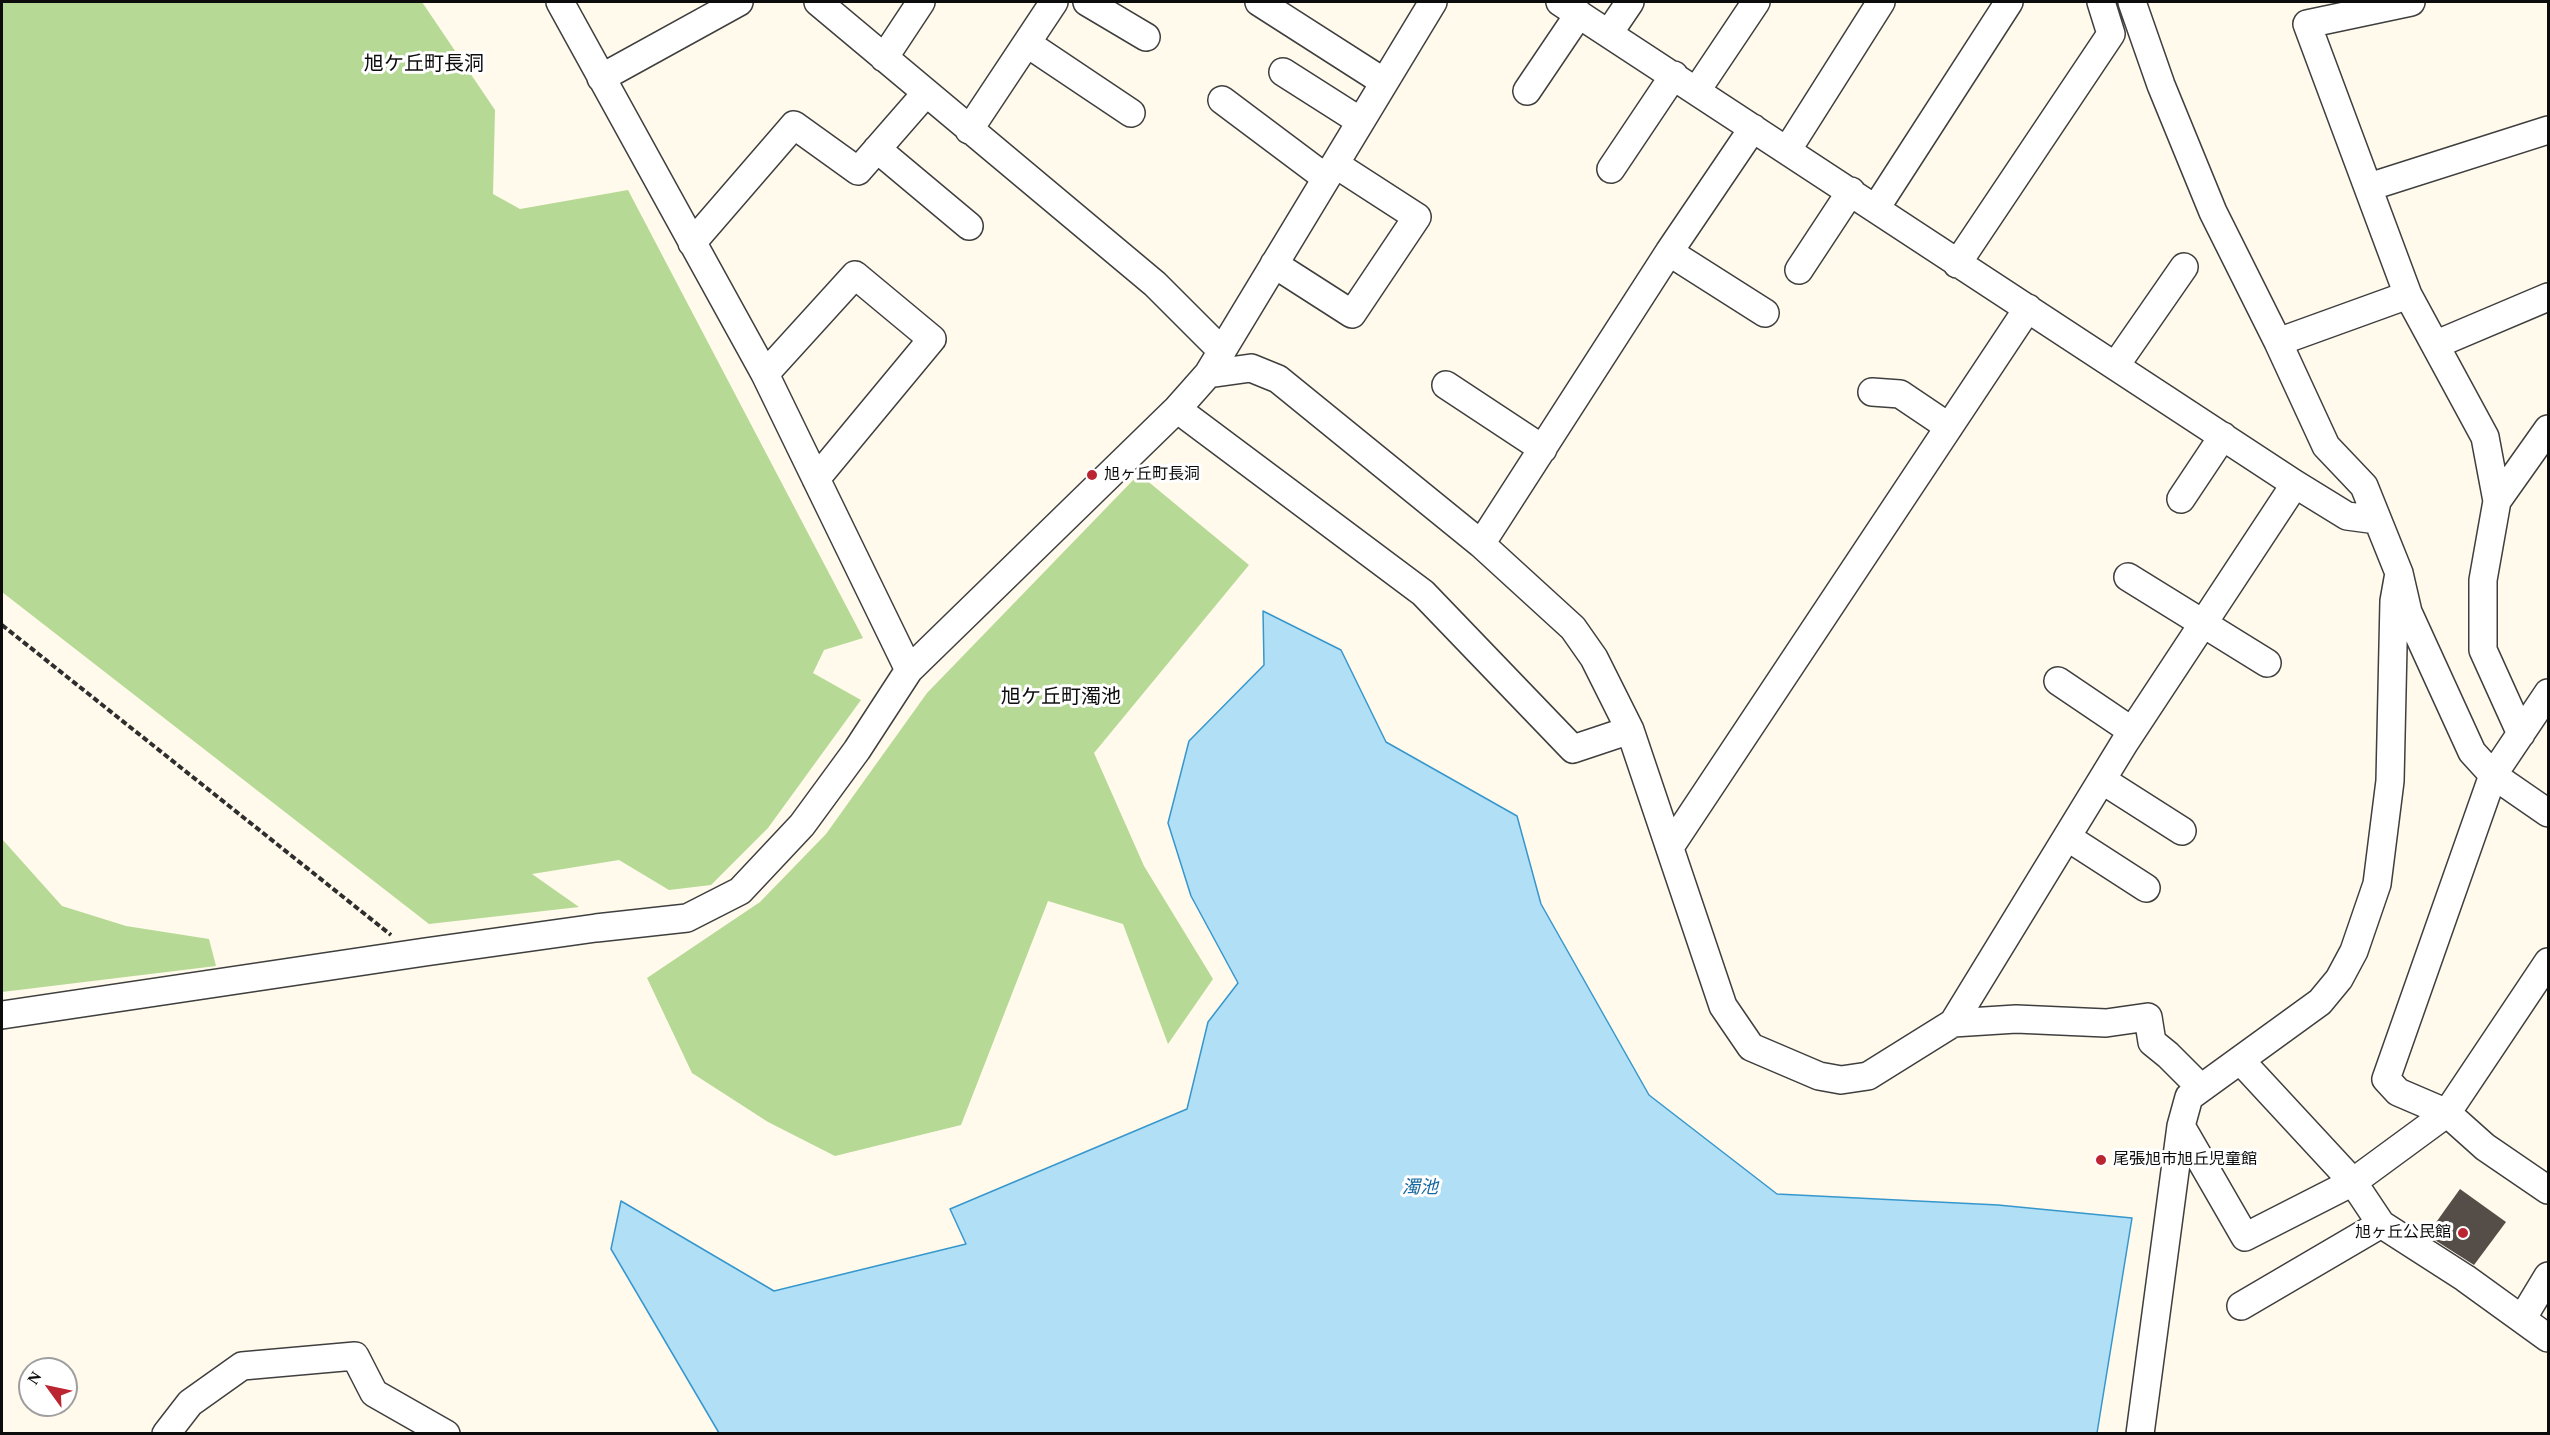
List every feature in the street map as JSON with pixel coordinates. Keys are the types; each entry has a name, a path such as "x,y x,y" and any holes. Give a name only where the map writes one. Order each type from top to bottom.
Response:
{"street":[{"path":"602,78 739,2"},
{"path":"818,2 1155,284 1221,350"},
{"path":"884,58 921,2"},
{"path":"969,130 1054,2"},
{"path":"1087,2 1146,37"},
{"path":"1259,2 1384,82"},
{"path":"1609,33 1630,2"},
{"path":"1697,90 1756,2"},
{"path":"1788,149 1881,2"},
{"path":"1876,208 2009,2"},
{"path":"1957,264 2111,34 2101,2"},
{"path":"2132,2 2161,85 2212,212 2278,342 2326,446 2364,486 2399,573 2408,612 2472,752 2493,775 2548,813"},
{"path":"2411,2 2307,24 2408,295 2485,437 2497,501 2483,580 2483,650 2521,734"},
{"path":"568,4 602,78 765,374 909,670"},
{"path":"2,1015 425,952 687,918 740,891 802,825 856,750 909,670 1177,409 1208,374 1384,82 1421,6"},
{"path":"1527,91 1569,8 1788,149 1957,264 2116,365 2295,484 2346,516 2377,520"},
{"path":"1028,44 1131,113"},
{"path":"1283,72 1360,121"},
{"path":"1611,169 1674,75"},
{"path":"692,243 794,125 858,171 926,93"},
{"path":"1222,100 1330,170 1417,217 1352,314 1274,264"},
{"path":"1480,544 1669,252 1753,128"},
{"path":"2368,187 2548,130"},
{"path":"877,149 969,226"},
{"path":"1799,270 1851,191"},
{"path":"1669,252 1766,313"},
{"path":"2116,365 2184,267"},
{"path":"765,374 855,275 932,339 816,479"},
{"path":"2278,342 2408,295"},
{"path":"2437,345 2548,297"},
{"path":"1670,848 2028,308"},
{"path":"1208,374 1251,368 1278,379 1480,544 1573,628 1594,658 1630,730 1723,1006 1751,1047 1819,1076 1841,1080 1868,1076 1953,1023 2132,731 2295,484"},
{"path":"1446,385 1543,449"},
{"path":"1872,392 1900,394 1949,427"},
{"path":"1177,409 1423,593 1573,749 1630,730"},
{"path":"2497,501 2548,429"},
{"path":"2181,500 2223,436"},
{"path":"2140,1434 2181,1126 2188,1097 2320,1002 2339,980 2354,951 2377,884 2390,781 2394,601 2399,573"},
{"path":"2128,577 2267,663"},
{"path":"2058,681 2132,731"},
{"path":"2548,693 2493,775 2386,1079 2398,1092 2447,1113 2485,1148 2548,1190"},
{"path":"2102,780 2182,831"},
{"path":"2067,837 2146,888"},
{"path":"2181,1126 2245,1237 2353,1182 2447,1113 2548,962"},
{"path":"1953,1023 2016,1019 2106,1023 2148,1017 2152,1042 2200,1087"},
{"path":"2240,1060 2353,1182 2381,1224 2465,1278 2548,1338"},
{"path":"2241,1306 2381,1224"},
{"path":"2522,1320 2548,1276"},
{"path":"166,1434 190,1403 242,1366 355,1356 374,1393 446,1434"}],"path":[{"path":"2,625 398,940 425,952"}],"green space":[{"path":"2,2 422,2 495,110 493,194 520,209 628,190 863,638 824,650 813,673 861,700 768,828 711,885 669,890 619,860 532,874 579,907 429,924 2,592"},
{"path":"1139,474 1249,565 1094,753 1144,866 1213,979 1168,1044 1123,924 1048,901 961,1125 835,1156 768,1122 692,1073 647,978 760,902 826,834 927,693"},
{"path":"2,839 62,906 126,926 209,939 216,966 2,992"}],"water":[{"name":"濁池","path":"1263,611 1341,650 1386,742 1517,816 1541,904 1649,1095 1777,1194 1998,1205 2132,1218 2097,1433 719,1433 611,1249 621,1201 774,1291 966,1244 950,1209 1187,1109 1208,1022 1238,983 1191,896 1168,823 1189,741 1264,665"}],"building":[{"name":"旭ヶ丘公民館","path":"2460,1189 2506,1222 2474,1265 2427,1235"}],"place":[{"name":"旭ヶ丘町長洞","path":"1092,475"},
{"name":"尾張旭市旭丘児童館","path":"2101,1160"},
{"name":"旭ヶ丘公民館","path":"2463,1233"}],"district":[{"name":"旭ケ丘町長洞","path":"424,65"},
{"name":"旭ケ丘町濁池","path":"1061,698"}]}
